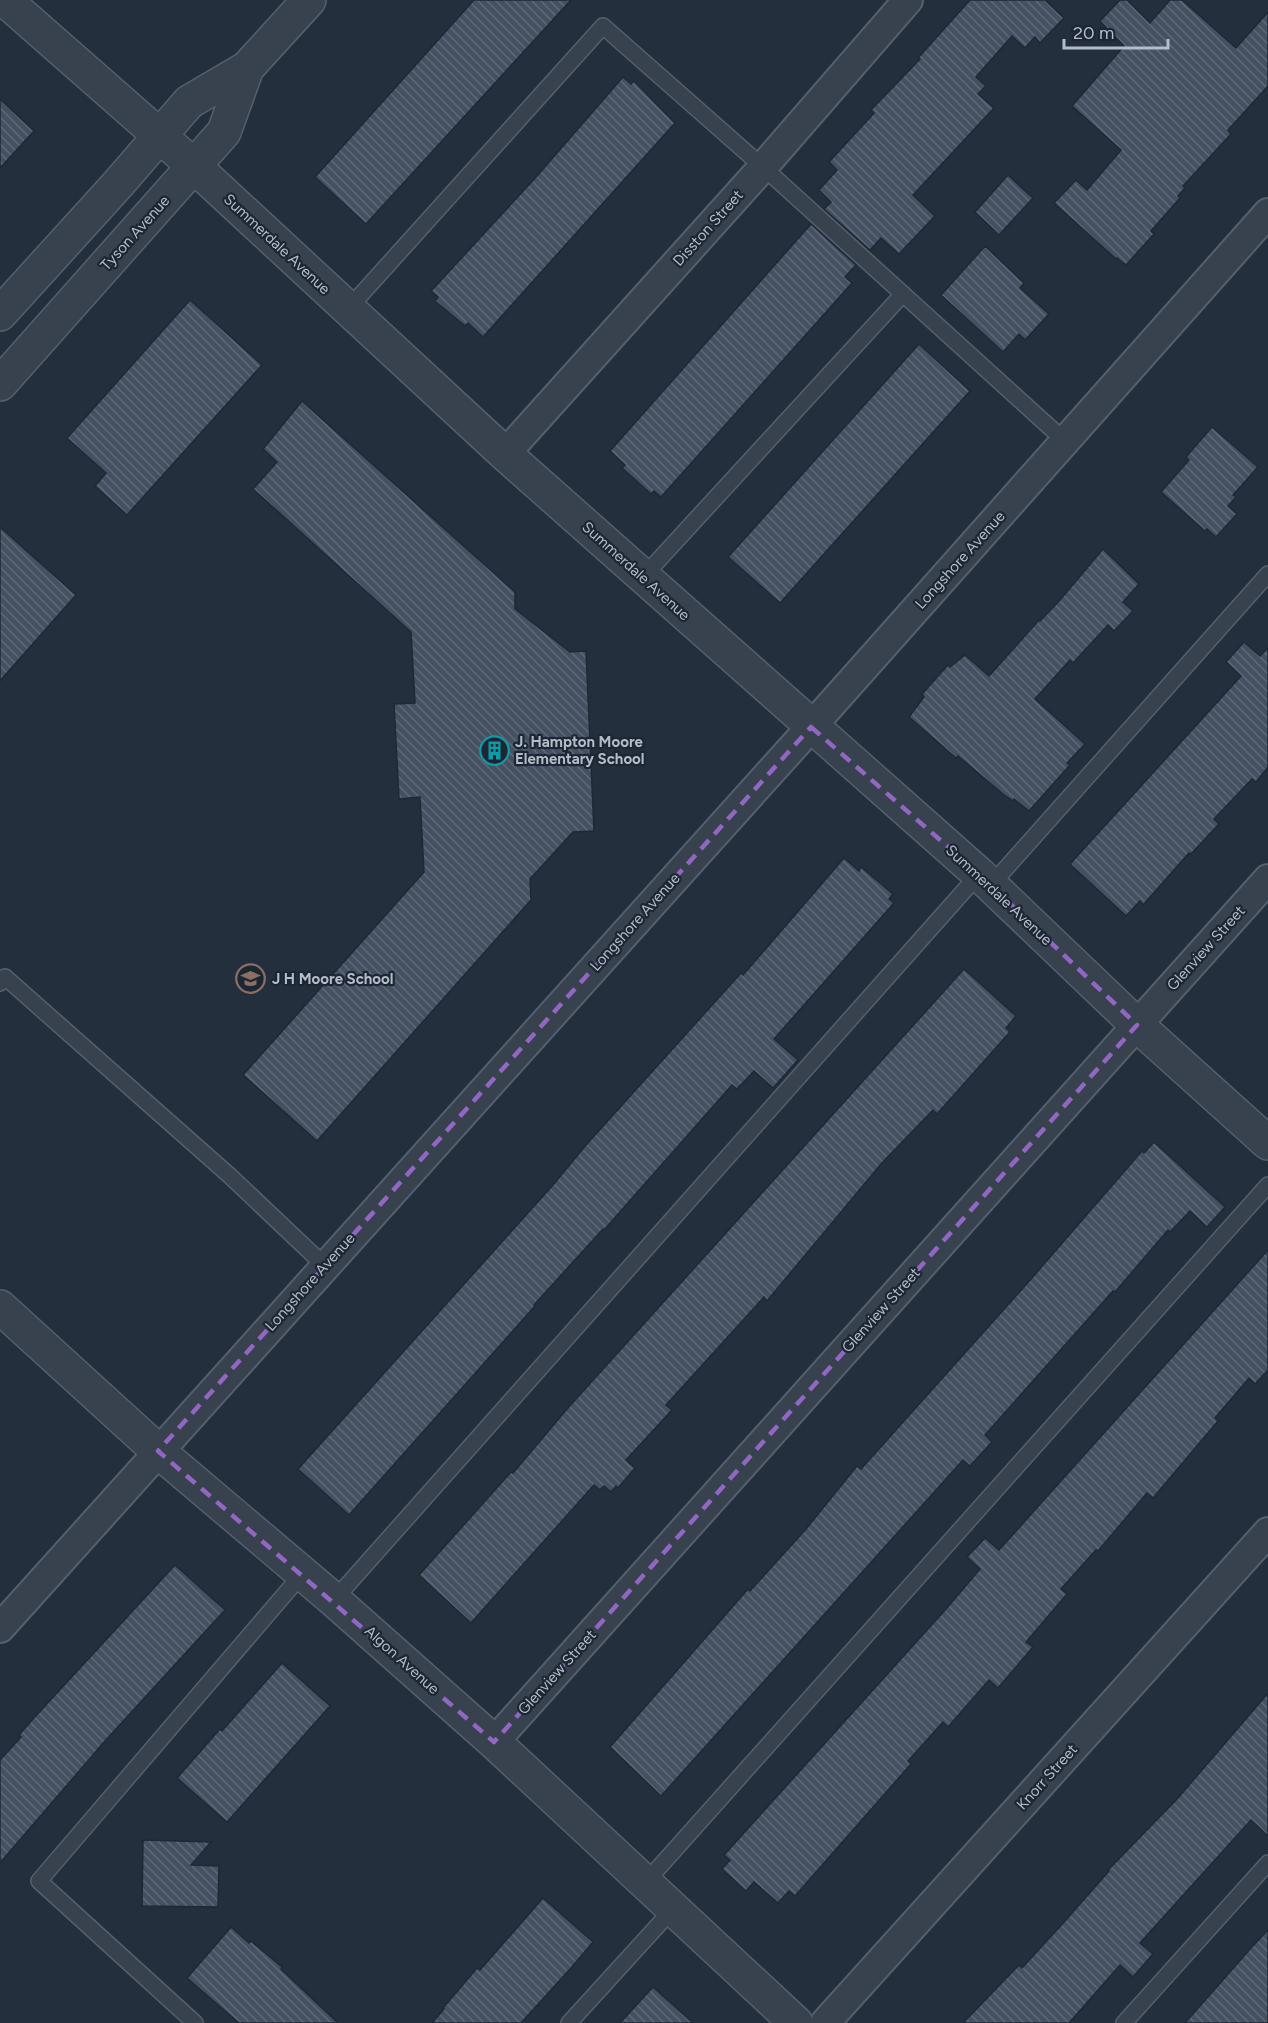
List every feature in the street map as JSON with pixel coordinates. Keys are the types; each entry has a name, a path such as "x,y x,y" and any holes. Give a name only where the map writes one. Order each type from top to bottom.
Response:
{"street":[{"name":"Summerdale Avenue","path":"5,0 194,166 505,454 985,880 1137,1025 1268,1143"},
{"name":"Tyson Avenue","path":"0,314 189,102 247,68 309,0"},
{"name":"Disston Street","path":"505,454 763,167 908,0"},
{"name":"Tyson Avenue","path":"0,384 224,132 247,68"},
{"name":"Longshore Avenue","path":"0,1628 811,727 1268,213"},
{"name":"Glenview Street","path":"494,1742 1268,879"},
{"name":"Algon Avenue","path":"0,1307 158,1451 334,1600 494,1742 796,2023"},
{"name":"Knorr Street","path":"825,2023 1268,1532"}],"lane":[{"path":"348,309 603,26 763,167 1065,441"},
{"path":"643,577 903,294"},
{"path":"334,1600 985,880 1268,574"},
{"path":"0,983 5,977 230,1176 325,1266"},
{"path":"645,1883 1268,1185"},
{"path":"195,2023 39,1881 303,1574"},
{"path":"1124,2023 1268,1863"},
{"path":"569,2023 672,1910"}],"highlighted area":[{"path":"811,727 979,874 1137,1025 494,1742 158,1451"}],"building":[{"path":"474,0 571,0 366,224 315,177"},
{"path":"970,0 1045,0 1064,18 1040,43 1035,37 1025,48 1012,36 976,77 986,86 978,94 994,108 913,195 935,216 899,254 881,238 870,250 824,209 831,202 819,190 837,170 829,162 874,113 871,110 920,59 918,58"},
{"path":"1120,0 1127,0 1150,23 1170,0 1182,0 1236,48 1268,12 1268,86 1228,130 1231,134 1183,186 1185,188 1178,196 1180,198 1151,231 1154,234 1126,265 1116,259 1054,203 1076,180 1087,190 1121,150 1072,106 1124,46 1100,21"},
{"path":"623,77 631,84 634,81 675,123 483,337 468,323 465,326 435,301 438,297 431,291 537,176"},
{"path":"0,99 34,131 0,168"},
{"path":"1008,175 1033,198 999,235 975,212"},
{"path":"811,224 856,265 845,277 852,283 661,497 654,491 651,494 622,468 625,465 610,451"},
{"path":"985,246 1024,283 1020,288 1049,314 1025,340 1019,334 1003,352 941,295"},
{"path":"190,300 262,365 127,515 95,486 106,473 67,438"},
{"path":"919,344 970,391 780,603 728,557"},
{"name":"J. Hampton Moore Elementary School","path":"302,401 515,592 515,609 570,652 586,651 594,831 573,832 530,879 531,900 317,1141 243,1075 424,872 420,797 399,799 394,704 415,703 411,632 253,489 277,462 263,449"},
{"path":"1212,427 1258,467 1233,495 1236,497 1228,506 1237,514 1216,537 1207,529 1205,531 1161,492 1189,460 1186,457"},
{"path":"0,527 76,595 0,681"},
{"path":"1103,549 1139,584 1123,602 1133,611 1114,631 1108,625 1073,663 1070,660 1035,699 1085,744 1067,763 1070,765 1029,811 1014,799 1013,801 1003,794 958,756 956,758 909,717 924,697 922,694 948,665 950,667 965,655 989,676 1060,600"},
{"path":"1244,642 1260,656 1268,648 1268,767 1256,782 1252,779 1214,819 1219,824 1191,854 1189,853 1143,905 1140,901 1126,916 1070,864 1241,676 1226,662"},
{"path":"844,858 859,871 861,867 893,894 889,899 894,903 774,1039 798,1060 773,1088 754,1071 737,1089 732,1085 349,1515 298,1469 553,1185 586,1145 741,973 743,975"},
{"path":"964,969 1016,1016 1006,1028 1010,1032 937,1114 933,1110 881,1164 767,1301 764,1297 666,1405 672,1410 626,1460 635,1468 618,1488 616,1486 611,1492 604,1486 600,1490 594,1485 471,1623 419,1575"},
{"path":"1154,1142 1225,1207 1207,1227 1190,1211 1170,1232 1168,1230 985,1435 992,1442 970,1466 963,1460 661,1796 610,1747 748,1589 750,1591 806,1529 857,1466 861,1469 1142,1151 1144,1153"},
{"path":"1268,1250 1268,1370 1255,1384 1249,1378 1215,1418 1218,1421 1153,1498 1147,1493 1098,1551 1096,1550 1061,1589 1067,1594 1026,1642 1033,1647 998,1688 989,1680 948,1727 943,1722 908,1761 911,1764 795,1896 789,1891 778,1903 754,1882 746,1891 722,1869 730,1860 724,1855 980,1569 967,1557 985,1538 999,1550"},
{"path":"175,1565 225,1610 105,1741 0,1863 0,1760 21,1737 19,1735 32,1720"},
{"path":"282,1663 330,1706 227,1822 177,1778"},
{"path":"1268,1693 1268,1836 1251,1820 1140,1943 1153,1954 1133,1977 1120,1965 1069,2023 963,2023 1019,1965 1022,1968 1108,1870 1178,1798"},
{"path":"143,1840 211,1842 191,1865 219,1866 218,1907 142,1906"},
{"path":"543,1898 593,1942 571,1968 521,2023 432,2023 477,1968 480,1970"},
{"path":"231,1927 282,1967 281,1969 338,2023 239,2023 187,1978"},
{"path":"1268,1930 1268,2023 1185,2023 1251,1948"},
{"path":"653,1987 693,2023 620,2023"}],"place":[{"name":"J. Hampton Moore Elementary School","path":"494,751"},
{"name":"J H Moore School","path":"251,979"}]}
